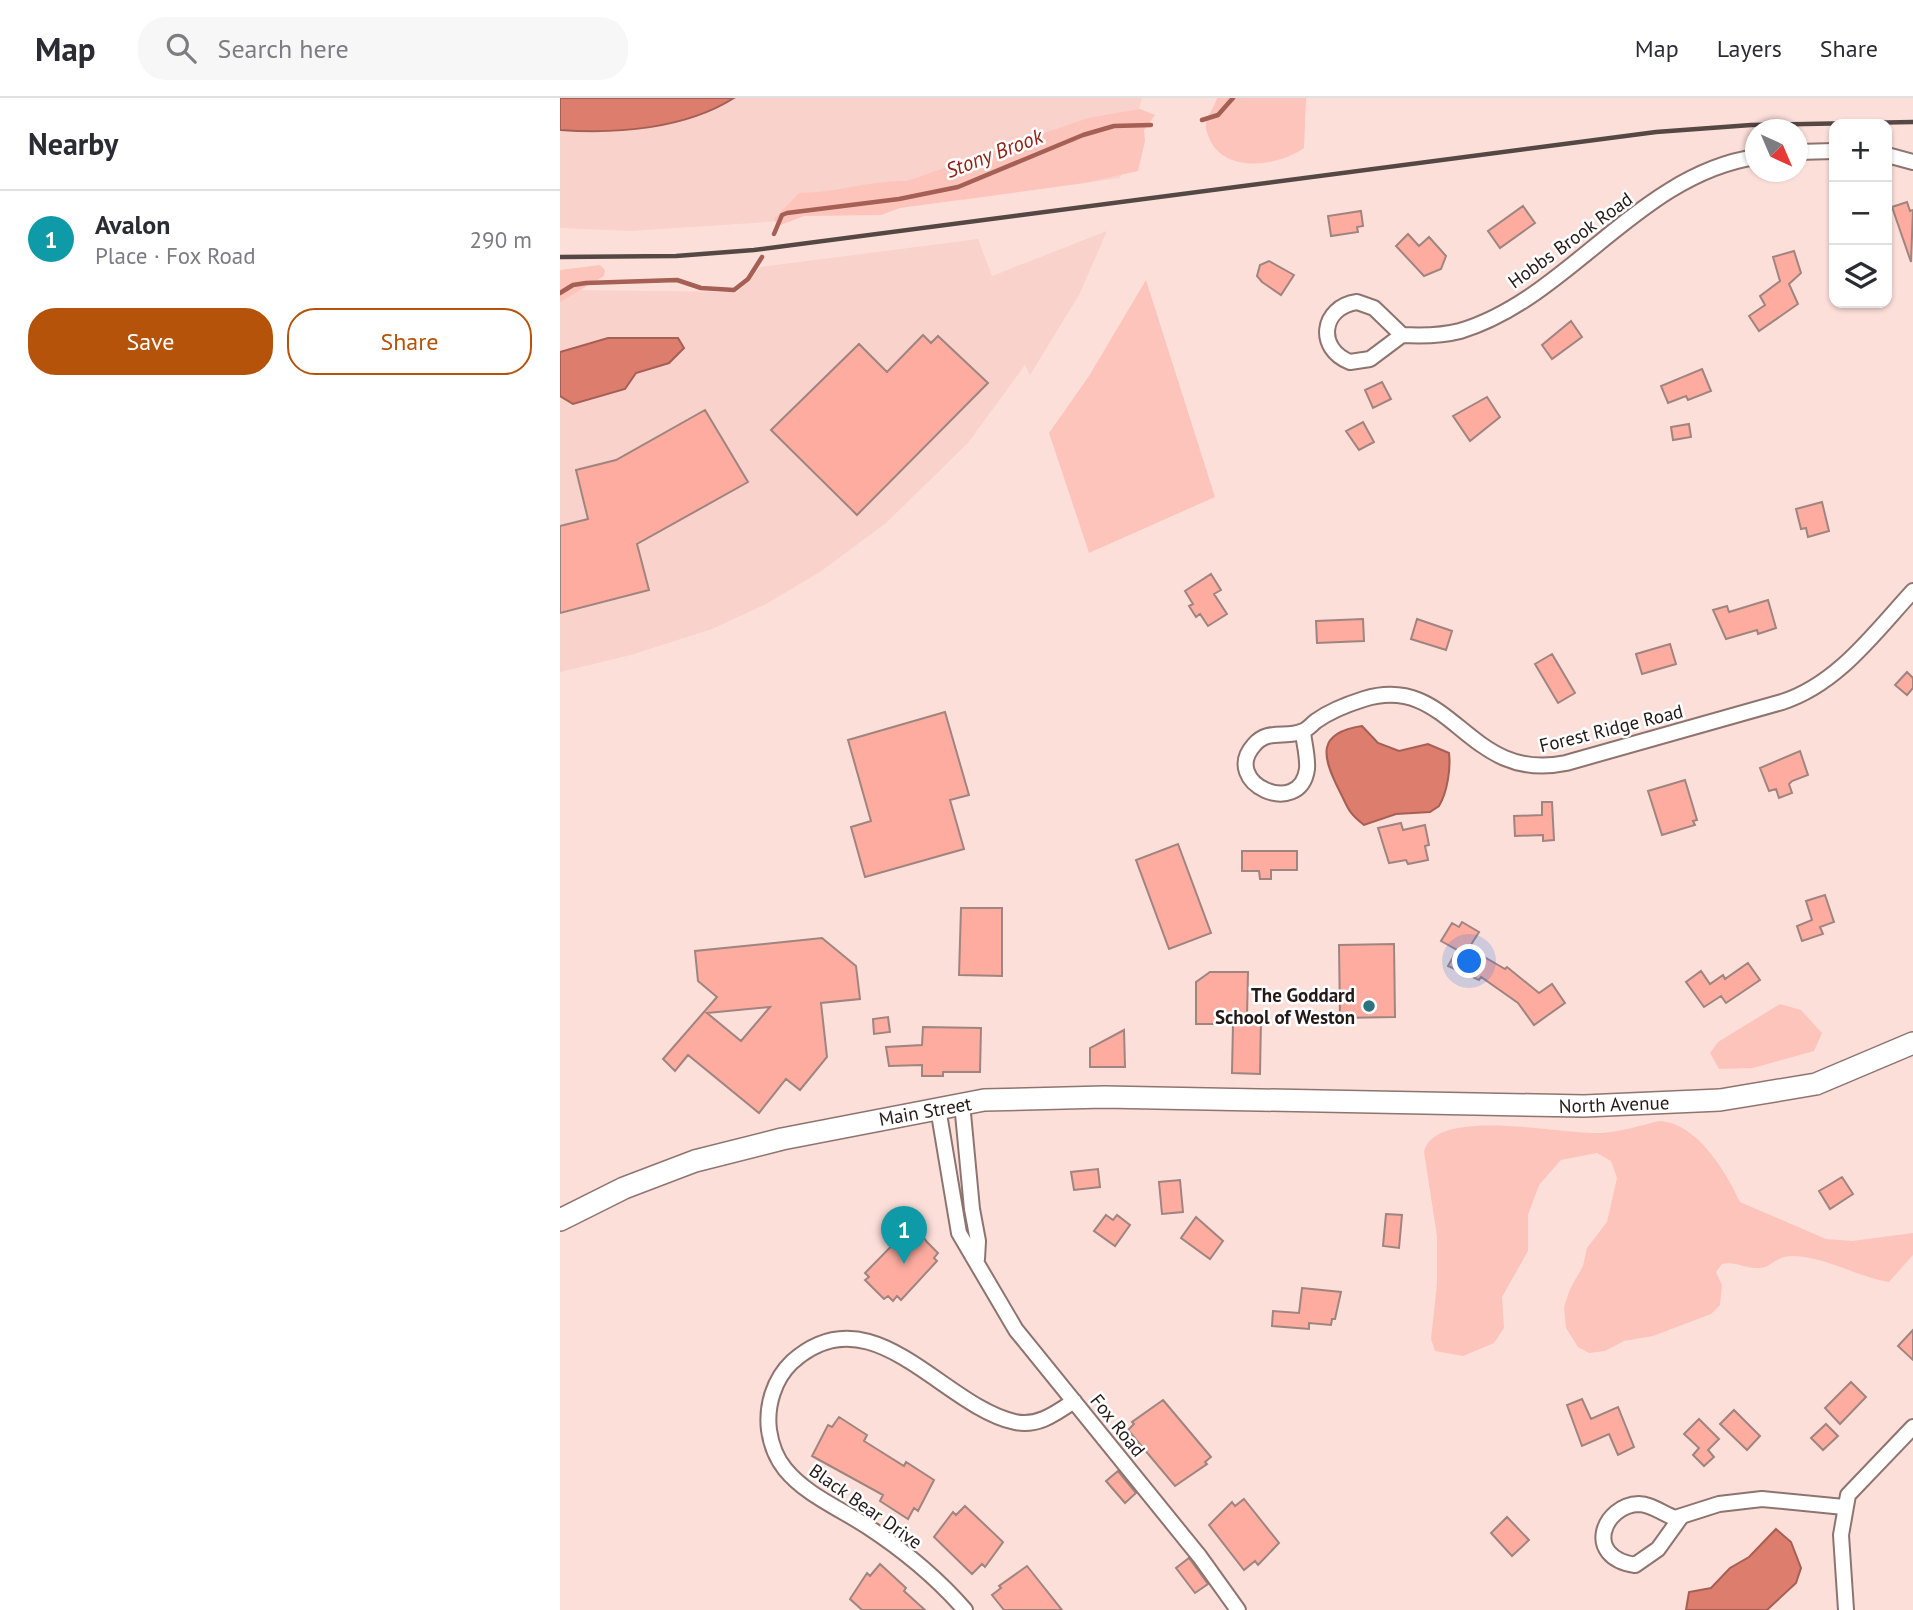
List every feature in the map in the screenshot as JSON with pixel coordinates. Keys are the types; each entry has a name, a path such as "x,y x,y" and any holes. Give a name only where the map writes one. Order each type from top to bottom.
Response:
{"main road":[{"name":"North Avenue","path":"1306,1101 1584,1106 1720,1100 1816,1084 1913,1043"},
{"name":"Main Street","path":"560,1220 624,1188 695,1161 782,1139 962,1103 1047,1097 1306,1101"}],"street":[{"path":"1808,152 1829,151"},
{"path":"1892,156 1913,162"},
{"name":"Hobbs Brook Road","path":"1402,335 1449,333 1494,317 1674,188 1716,167 1745,160"},
{"path":"1357,302 1374,308 1402,335 1370,359 1350,362 1333,352 1326,332 1332,314 1338,308 1357,302"},
{"name":"Forest Ridge Road","path":"1303,732 1307,761 1303,780 1293,790 1281,794 1267,793 1256,786 1247,768 1251,748 1268,735 1303,732 1324,716 1360,700 1379,695 1405,694 1427,704 1493,754 1511,763 1541,767 1566,763 1801,694 1847,662 1913,591"},
{"name":"Fox Road","path":"962,1103 972,1209 978,1241 977,1259"},
{"name":"Fox Road","path":"938,1108 955,1217 962,1240 977,1259 1009,1320 1194,1549 1238,1610"},
{"name":"Black Bear Drive","path":"965,1610 899,1550 816,1494 785,1469 774,1450 769,1430 769,1407 777,1383 789,1365 811,1349 833,1341 858,1340 895,1352 982,1407 1012,1421 1042,1420 1074,1401"},
{"path":"1846,1610 1841,1535 1844,1507 1857,1483 1913,1427"},
{"path":"1681,1517 1658,1549 1635,1565 1618,1562 1605,1552 1603,1539 1608,1521 1621,1510 1637,1504 1681,1517 1719,1504 1762,1499 1844,1507"}],"shaded area":[{"path":"560,98 1142,98 1120,178 962,200 958,188 819,208 781,221 631,231 560,228"},
{"path":"560,98 734,98 694,117 672,123 627,130 582,131 560,130"},
{"path":"1217,98 1306,98 1304,148 1281,159 1254,164 1228,158 1218,151 1206,128"},
{"path":"1140,109 1155,115 1144,130 1145,141 1138,171 1084,183 900,208 881,215 804,216 778,226 774,219 799,193 907,181 1088,118"},
{"path":"1107,231 1079,295 1030,375 1025,365 968,443 886,523 820,572 766,604 712,629 631,655 560,672 560,297 573,290 738,292 761,267 978,239 992,276"},
{"path":"600,265 605,270 604,276 560,302 560,270"},
{"path":"1146,280 1215,497 1089,553 1049,433 1089,376"},
{"path":"608,338 678,338 684,348 669,363 636,373 625,389 573,404 560,396 560,352"},
{"path":"1362,726 1378,743 1399,751 1428,744 1449,753 1448,781 1439,806 1430,812 1396,814 1364,825 1354,816 1333,778 1327,748 1330,740 1337,734"},
{"path":"1780,1004 1801,1010 1822,1033 1814,1051 1753,1068 1719,1069 1710,1053 1718,1042"},
{"path":"1660,1121 1686,1130 1709,1151 1740,1202 1826,1239 1852,1241 1913,1233 1913,1255 1889,1282 1806,1257 1787,1257 1759,1268 1722,1264 1716,1272 1722,1285 1720,1305 1711,1314 1653,1336 1624,1341 1605,1351 1589,1353 1578,1347 1566,1328 1564,1307 1570,1289 1583,1266 1587,1248 1607,1222 1617,1178 1611,1161 1597,1153 1561,1160 1539,1185 1528,1215 1528,1251 1502,1297 1504,1328 1494,1343 1463,1356 1435,1351 1431,1339 1437,1284 1437,1236 1424,1152 1433,1138 1451,1129 1475,1126 1531,1127 1601,1133"},
{"path":"1776,1529 1791,1542 1801,1568 1796,1583 1767,1610 1686,1610 1689,1592 1711,1588 1730,1568 1749,1557"}],"building":[{"path":"1907,202 1910,211 1913,210 1911,262 1892,207"},
{"path":"1523,206 1535,223 1500,248 1488,231"},
{"path":"1361,211 1363,226 1357,227 1358,232 1331,236 1328,216"},
{"path":"1408,234 1419,246 1429,237 1446,256 1441,269 1424,276 1396,246"},
{"path":"1794,251 1801,273 1789,284 1798,304 1759,331 1749,316 1765,305 1760,296 1780,281 1773,257"},
{"path":"1269,261 1294,275 1281,295 1257,276 1260,265"},
{"path":"1571,321 1582,337 1552,359 1542,345"},
{"path":"923,335 931,343 938,336 988,383 857,515 771,430 859,344 887,372"},
{"path":"1702,369 1711,391 1688,400 1686,396 1668,403 1661,386"},
{"path":"1382,382 1391,399 1373,408 1365,390"},
{"path":"1487,397 1500,417 1470,441 1453,416"},
{"path":"705,410 748,482 637,544 649,590 560,613 560,526 588,519 576,470 616,460"},
{"path":"1363,422 1374,442 1359,450 1346,431"},
{"path":"1689,424 1691,437 1673,440 1671,427"},
{"path":"1822,502 1829,531 1808,537 1806,528 1801,529 1796,509"},
{"path":"1211,574 1221,590 1214,594 1227,614 1208,626 1200,614 1196,617 1189,606 1193,604 1185,591"},
{"path":"1768,600 1776,628 1758,634 1757,630 1726,639 1713,610 1727,606 1729,612"},
{"path":"1363,619 1364,641 1317,643 1316,621"},
{"path":"1417,619 1452,631 1446,650 1411,639"},
{"path":"1670,644 1676,664 1642,674 1636,654"},
{"path":"1552,654 1575,693 1558,703 1535,664"},
{"path":"1907,672 1913,678 1913,688 1907,695 1895,685"},
{"path":"945,712 969,795 950,800 964,849 865,877 851,827 871,821 848,740"},
{"path":"1800,751 1808,775 1792,781 1789,784 1792,793 1779,798 1776,789 1769,791 1760,768"},
{"path":"1685,780 1697,820 1693,821 1695,825 1662,835 1648,791"},
{"path":"1542,802 1552,802 1554,840 1543,841 1543,835 1515,836 1514,816 1542,815"},
{"path":"1401,823 1403,830 1425,825 1429,845 1425,846 1428,860 1408,864 1406,860 1389,863 1378,828"},
{"path":"1178,844 1211,933 1169,949 1136,860"},
{"path":"1242,851 1297,851 1297,870 1271,870 1271,879 1260,879 1259,871 1242,871"},
{"path":"1825,895 1834,922 1820,927 1823,934 1802,941 1797,926 1812,920 1806,901"},
{"path":"961,908 1002,908 1002,976 959,975"},
{"path":"1462,922 1479,932 1469,948 1505,969 1507,967 1539,993 1552,984 1565,1003 1534,1025 1518,1003 1481,977 1479,980 1448,966 1457,950 1441,941 1452,923 1459,927"},
{"path":"822,938 856,966 860,999 821,1003 827,1057 800,1090 786,1079 759,1113 688,1055 675,1071 663,1059 717,997 698,981 695,951","holes":["770,1007 741,1041 707,1013"]},
{"path":"1394,944 1395,1017 1340,1018 1339,945"},
{"path":"1748,963 1760,980 1726,1003 1721,996 1704,1007 1686,982 1701,971 1710,984 1723,975 1725,979"},
{"path":"1210,972 1248,972 1247,1018 1261,1019 1260,1074 1232,1073 1233,1024 1196,1024 1196,982"},
{"path":"888,1017 890,1032 874,1034 873,1019"},
{"path":"923,1027 981,1028 980,1072 943,1072 943,1076 922,1076 922,1065 889,1066 886,1047 922,1045"},
{"path":"1124,1030 1125,1067 1090,1067 1090,1048"},
{"path":"1098,1169 1100,1187 1074,1190 1071,1172"},
{"path":"1842,1177 1853,1194 1830,1209 1819,1191"},
{"path":"1180,1180 1183,1212 1162,1214 1159,1182"},
{"path":"1386,1214 1402,1215 1399,1248 1383,1246"},
{"path":"1106,1215 1113,1220 1117,1215 1130,1225 1115,1246 1094,1231"},
{"path":"1196,1217 1223,1241 1210,1259 1181,1238"},
{"path":"907,1230 920,1241 924,1238 938,1253 934,1258 937,1261 901,1300 897,1296 893,1301 888,1296 884,1299 865,1280 869,1277 865,1273"},
{"path":"1302,1288 1341,1292 1331,1325 1309,1323 1309,1329 1272,1326 1273,1311 1299,1313"},
{"path":"1913,1330 1913,1360 1898,1346"},
{"path":"1851,1382 1866,1397 1840,1424 1825,1408"},
{"path":"1582,1399 1591,1419 1618,1407 1634,1447 1618,1455 1609,1434 1582,1446 1567,1405"},
{"path":"1163,1400 1211,1457 1205,1462 1207,1464 1175,1486 1128,1430 1134,1424 1132,1422"},
{"path":"1734,1410 1760,1436 1747,1450 1720,1424"},
{"path":"839,1417 867,1435 864,1441 904,1466 906,1462 934,1480 918,1511 914,1508 908,1519 880,1501 883,1495 812,1456 828,1425 832,1427"},
{"path":"1699,1419 1719,1439 1708,1450 1714,1457 1704,1466 1693,1455 1699,1448 1684,1434"},
{"path":"1826,1424 1838,1436 1823,1450 1811,1438"},
{"path":"1118,1471 1136,1493 1125,1503 1106,1481"},
{"path":"1244,1499 1279,1543 1258,1565 1255,1561 1244,1570 1209,1525 1232,1502 1235,1506"},
{"path":"965,1506 1003,1542 985,1567 982,1564 972,1574 934,1537 953,1512 956,1515"},
{"path":"1507,1517 1529,1540 1512,1556 1491,1533"},
{"path":"1189,1558 1208,1584 1195,1593 1176,1568"},
{"path":"880,1564 925,1610 862,1610 850,1599 867,1573 870,1576"},
{"path":"1027,1566 1062,1610 1004,1610 992,1595 1001,1588 999,1586"}],"waterway":[{"name":"Stony Brook","path":"1202,120 1218,115 1233,98"},
{"name":"Stony Brook","path":"774,234 782,215 787,213 899,199 958,187 1083,135 1114,126 1151,125"},
{"name":"Stony Brook","path":"560,293 573,285 586,283 677,280 701,288 734,290 748,279 762,257"}],"railway":[{"path":"560,257 676,256 754,250 1656,132 1751,125 1913,122"}],"place":[{"name":"The Goddard School of Weston","path":"1369,1006"},
{"name":"Avalon","path":"904,1264"}]}
